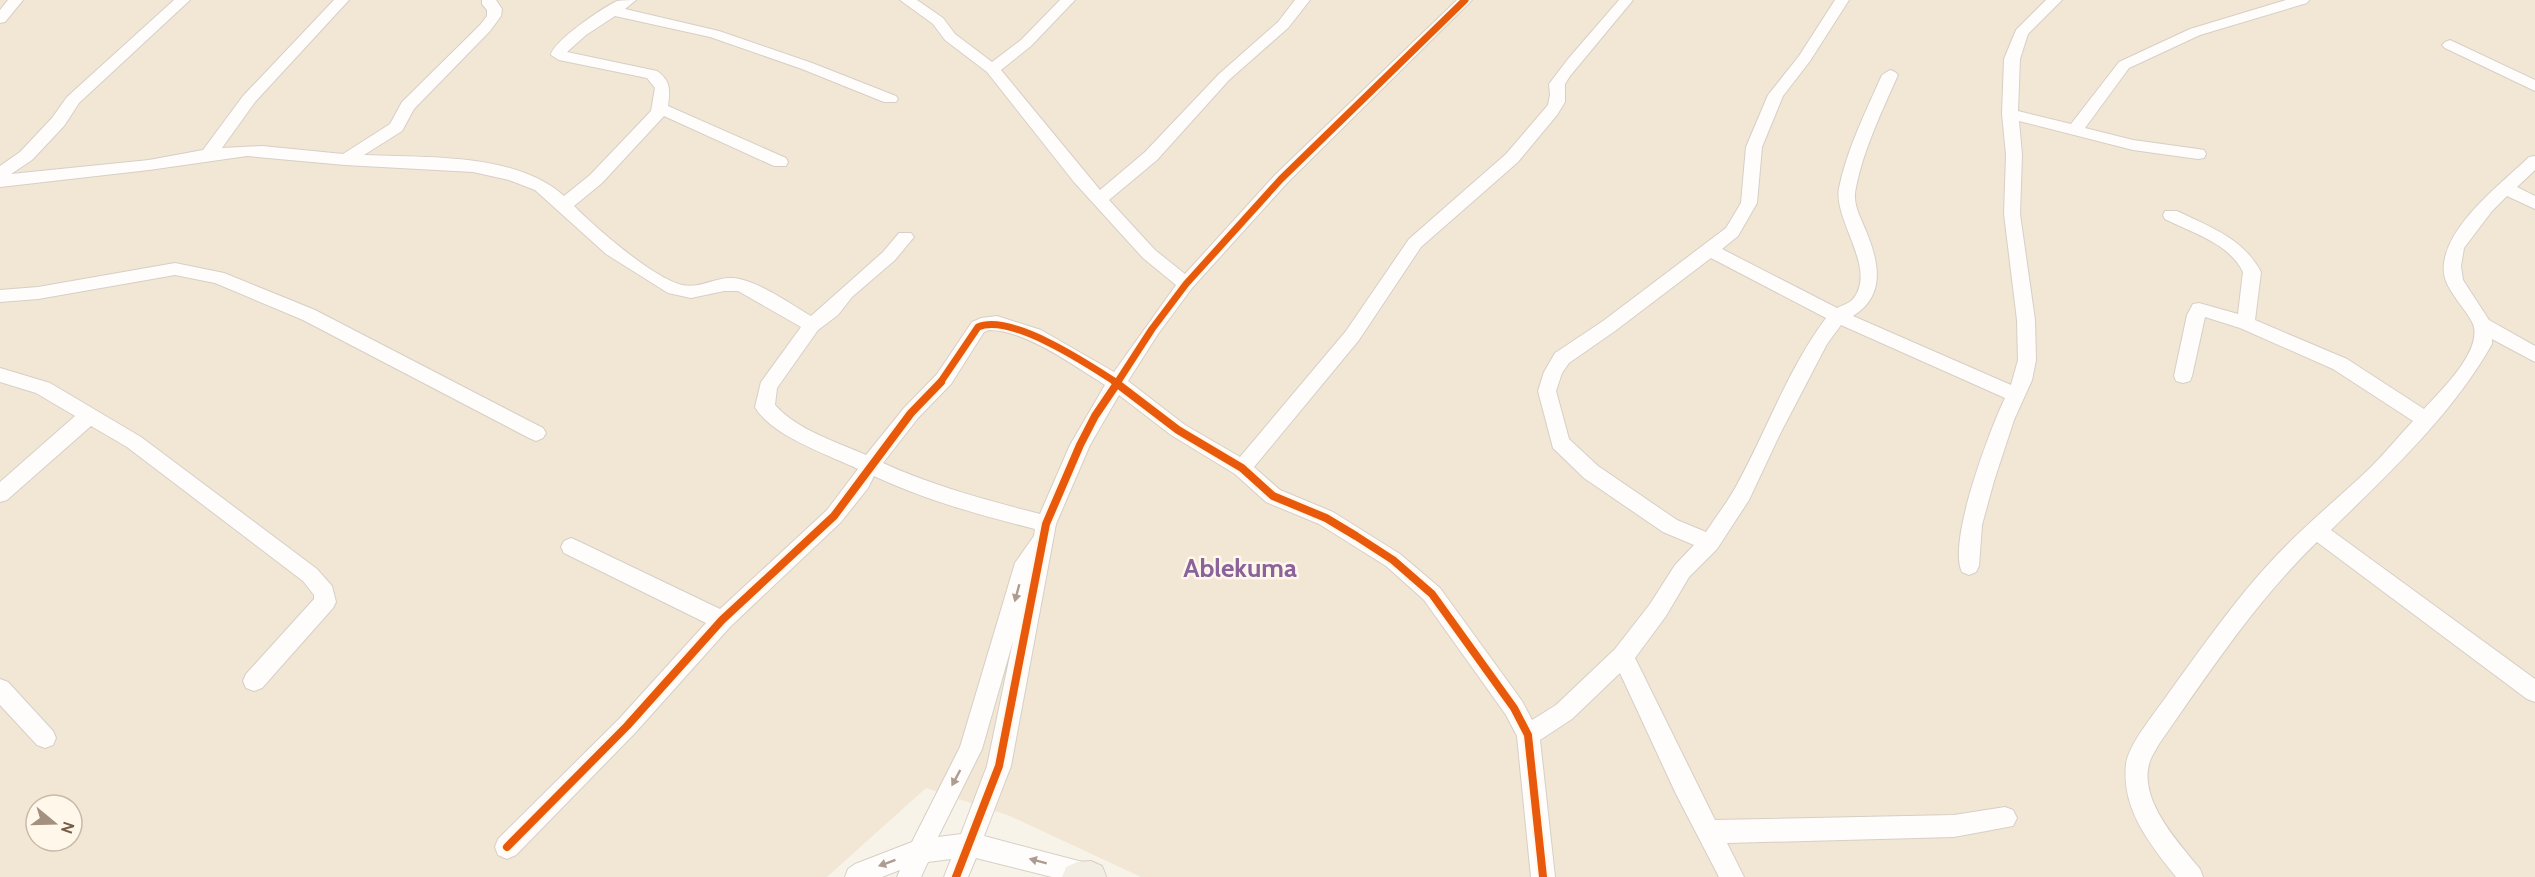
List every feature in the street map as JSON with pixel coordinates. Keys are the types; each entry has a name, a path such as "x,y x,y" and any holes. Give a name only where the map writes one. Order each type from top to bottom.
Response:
{"street":[{"path":"0,20 16,0"},
{"path":"0,174 26,156 58,122 73,100 183,0"},
{"path":"207,156 249,99 342,0"},
{"path":"345,160 396,127 415,99 486,28 494,16 495,9 489,4 489,0"},
{"path":"564,205 596,179 650,122 660,108 663,88 659,79 652,74 559,55 559,51 581,32 629,0"},
{"path":"907,0 938,21 950,37 992,69 1080,178 1101,198 1149,254 1186,284"},
{"path":"992,69 1045,26 1068,0"},
{"path":"1101,198 1151,156 1224,77 1283,25 1303,0"},
{"path":"909,877 919,851 971,749 1025,563 1043,533 1080,445 1116,382 1186,284 1281,179 1465,0"},
{"path":"1242,468 1368,315 1402,257 1414,243 1512,158 1551,111 1557,103 1559,95 1557,84 1564,72 1626,0"},
{"path":"1710,543 1670,526 1591,472 1560,443 1547,391 1553,372 1562,358 1609,326 1710,250 1732,232 1742,220 1749,203 1754,147 1776,95 1805,58 1842,0"},
{"path":"1968,566 1972,525 1984,481 2027,360 2026,320 2012,214 2014,155 2010,114 2012,59 2021,33 2039,13 2055,0"},
{"path":"2074,131 2124,64 2195,32 2302,0"},
{"path":"614,11 714,34 807,66 890,99"},
{"path":"2450,45 2535,86"},
{"path":"1528,735 1564,712 1623,656 1658,610 1682,571 1710,543 1742,494 1770,434 1820,340 1838,316 1860,303 1868,284 1869,272 1845,198 1866,129 1890,75"},
{"path":"660,108 780,162"},
{"path":"2010,114 2133,145 2198,154"},
{"path":"0,181 89,172 244,151 345,160 431,162 498,171 534,183 551,192 615,252 685,294 732,282 812,325"},
{"path":"2535,161 2473,222 2455,252 2452,266 2454,282 2483,325 2535,355"},
{"path":"2506,189 2535,203"},
{"path":"2171,215 2231,246 2243,256 2252,272 2246,323"},
{"path":"905,237 889,256 846,293 832,310 812,325 768,387 765,407 773,416 800,433 905,482 1043,533"},
{"path":"1710,250 1774,286 1876,332 1907,349 2016,395"},
{"path":"0,296 38,293 175,269 218,276 309,315 536,433"},
{"path":"2183,376 2199,309 2246,323 2353,370 2425,419"},
{"path":"507,847 627,726 722,620 834,516 911,412 944,379 978,327 987,323 1007,325 1035,335 1116,382 1178,430 1242,468 1273,496 1326,518 1376,548 1432,594 1508,700 1528,735 1543,877"},
{"path":"2191,877 2162,840 2144,812 2138,786 2138,762 2151,737 2238,614 2285,560 2378,472 2457,385 2483,344 2483,325"},
{"path":"0,375 43,388 134,442 301,568 324,592 325,602 254,681"},
{"path":"0,494 90,415"},
{"path":"2317,531 2535,692"},
{"path":"956,877 999,766 1037,577 1043,533"},
{"path":"572,547 722,620"},
{"path":"1623,656 1656,728 1732,877"},
{"path":"0,689 45,738"},
{"path":"1709,832 1954,826 2005,818"},
{"path":"857,877 864,872 919,851 969,845 1087,877"}],"shaded area":[{"path":"0,0 2535,0 2535,877 1141,877 1010,816 926,788 827,877 0,877"}],"cycle path":[{"path":"956,877 999,766 1046,524 1095,416 1152,329 1186,284 1281,179 1465,0"},
{"path":"507,847 627,726 722,620 834,516 911,413 944,379 978,327 987,323 997,323 1035,335 1116,382 1178,430 1242,468 1273,496 1326,518 1356,536 1393,560 1432,594 1514,708 1528,735 1543,877"}],"district":[{"name":"Ablekuma","path":"1240,568"}]}
